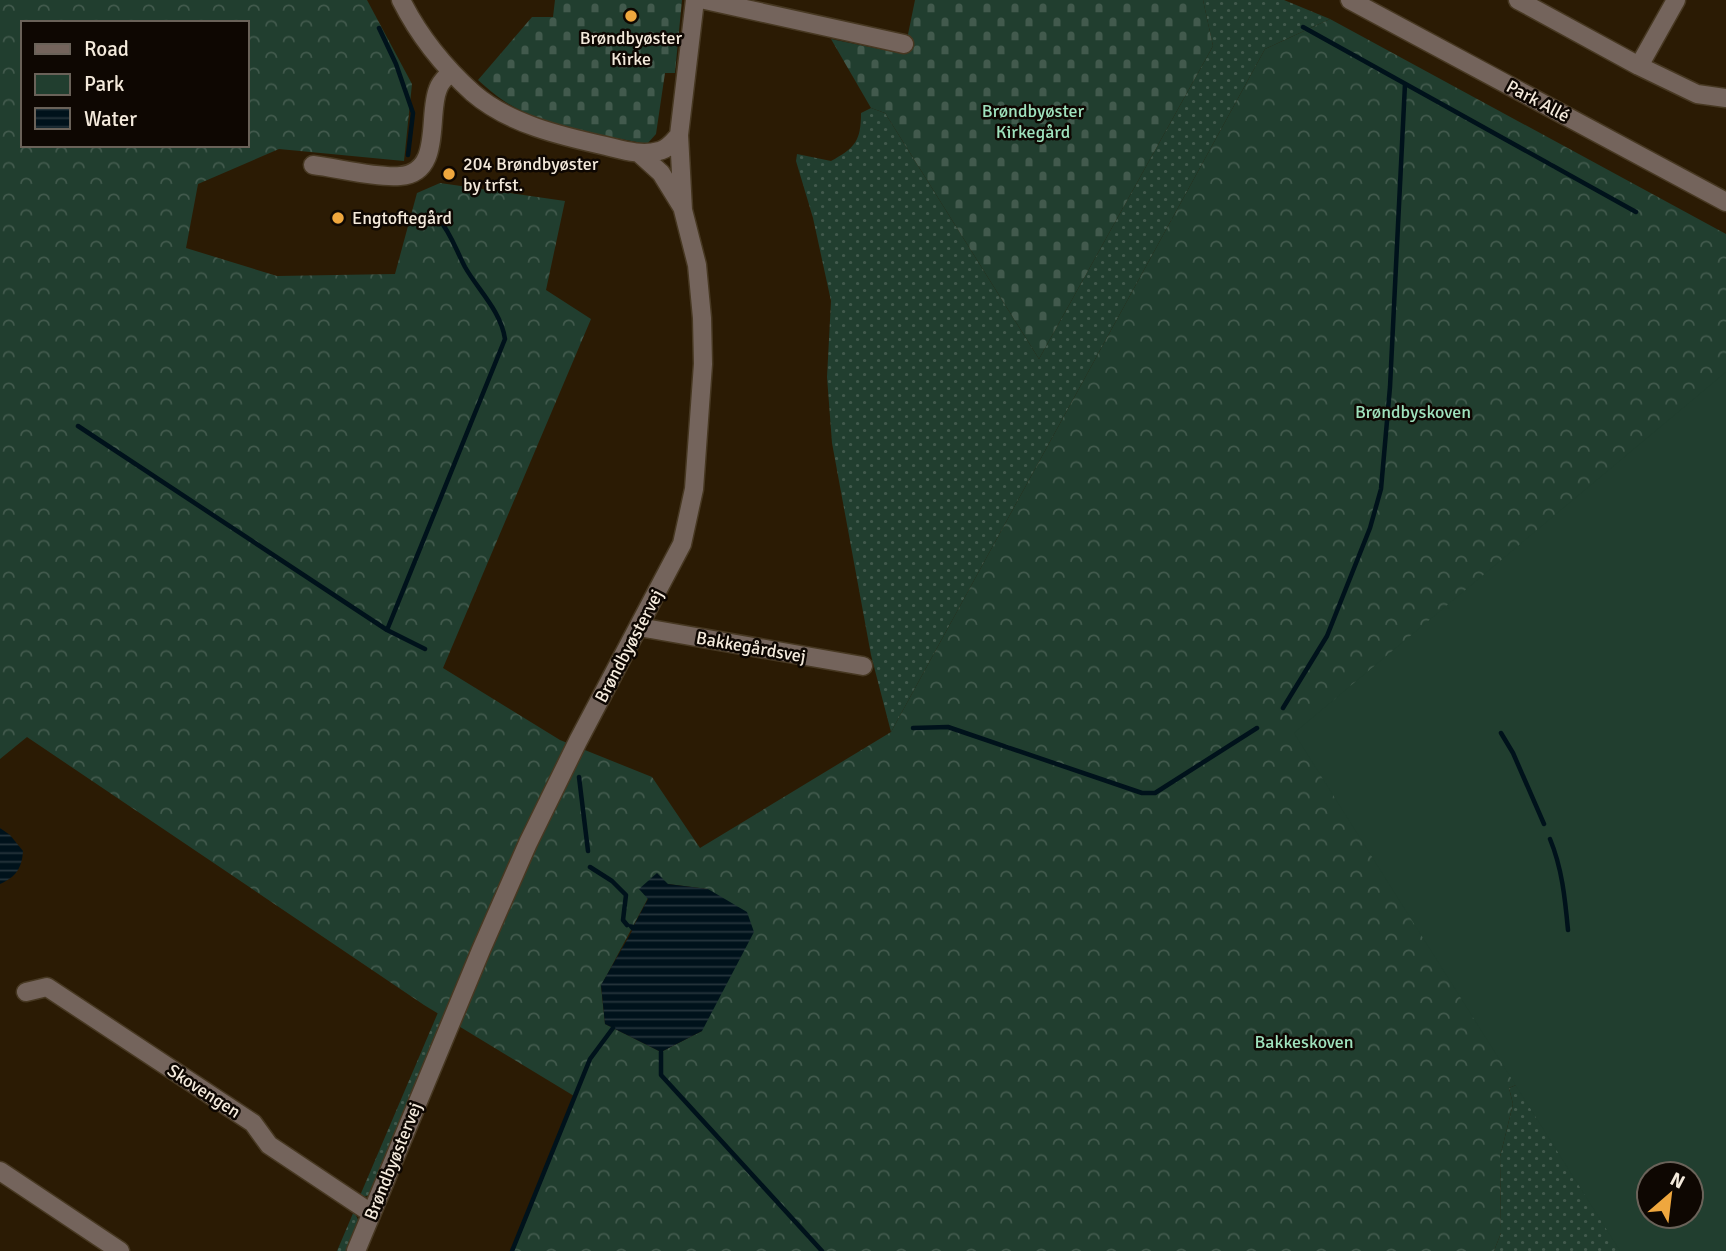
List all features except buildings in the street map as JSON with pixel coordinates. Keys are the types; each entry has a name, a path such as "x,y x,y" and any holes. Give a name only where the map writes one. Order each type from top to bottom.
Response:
{"street":[{"path":"401,0 416,29 451,72 493,108 560,136 640,154 669,147 679,135"},
{"name":"Brøndbyøstervej","path":"356,1251 528,844 578,741 682,544 694,489 703,364 697,265 683,210 679,135 695,0"},
{"path":"705,0 904,44"},
{"name":"Park Allé","path":"1350,0 1726,202"},
{"path":"1518,0 1639,66 1697,94 1726,98"},
{"path":"1639,66 1676,0"},
{"path":"313,164 397,177 412,174 421,167 430,151 436,95 441,82 451,72"},
{"path":"640,154 661,173 683,210"},
{"name":"Bakkegårdsvej","path":"639,627 863,666"},
{"name":"Skovengen","path":"26,992 47,987 254,1124 269,1145 371,1213"},
{"path":"0,1171 120,1251"}],"green space":[{"name":"Brøndbyskoven","path":"0,0 367,0 412,84 404,161 279,149 198,184 186,248 277,276 395,274 417,193 440,183 565,201 546,290 591,319 443,668 560,740 652,777 700,848 891,732 1265,49 1330,19 1726,234 1726,828 1570,1062 1509,1088 1513,1104 1500,1157 1501,1233 1494,1251 512,1251 574,1096 424,1005 27,737 0,759","holes":["668,884 708,889 702,1031 661,1052 605,1024 601,986 648,898"]},
{"path":"555,0 682,0 675,73 665,73 656,134 647,144 573,129 537,118 504,101 478,80 532,17 553,17"},
{"name":"Brøndbyøster Kirkegård","path":"915,0 1203,0 1213,46 1039,359 885,113 871,108 831,39 904,54"},
{"path":"1203,0 1284,0 1330,19 1265,49 891,732 871,655 832,443 827,377 831,301 813,218 796,161 797,154 831,161 855,143 860,130 861,113 871,108 885,113 1039,359 1213,46"},
{"path":"1726,372 1726,1251 1620,1251 1294,733"},
{"path":"491,888 497,896 371,1195 359,1198"},
{"path":"1632,1025 1688,1160 1635,1160 1635,1230 1705,1230 1705,1201 1726,1251 1494,1251 1501,1233 1500,1157 1513,1104 1509,1088 1570,1062"},
{"path":"354,1211 359,1222 347,1251 337,1251"}],"water":[{"path":"0,828 10,835 23,851 17,871 0,884"},
{"path":"657,873 668,884 708,889 747,912 754,932 702,1031 661,1052 605,1024 601,985 632,931 628,923 634,925 648,899 639,889"}],"waterway":[{"path":"1303,27 1636,212"},
{"path":"379,28 396,64 413,113 408,155"},
{"path":"1283,708 1327,636 1370,528 1381,489 1390,387 1405,84"},
{"path":"387,630 505,339 499,319 465,267 438,218"},
{"path":"78,426 387,630 425,649"},
{"path":"913,728 948,727 1142,793 1155,793 1257,728"},
{"path":"1501,733 1513,753 1544,824"},
{"path":"579,777 588,851"},
{"path":"1550,839 1560,872 1568,930"},
{"path":"590,867 612,881 626,895 623,920 627,925"},
{"path":"512,1251 590,1059 613,1028"},
{"path":"661,1052 661,1075 822,1251"}],"place":[{"name":"Brøndbyøster Kirke","path":"631,16"},
{"name":"204 Brøndbyøster by trfst.","path":"449,174"},
{"name":"Engtoftegård","path":"338,218"}],"park label":[{"name":"Bakkeskoven","path":"1304,1042"}]}
